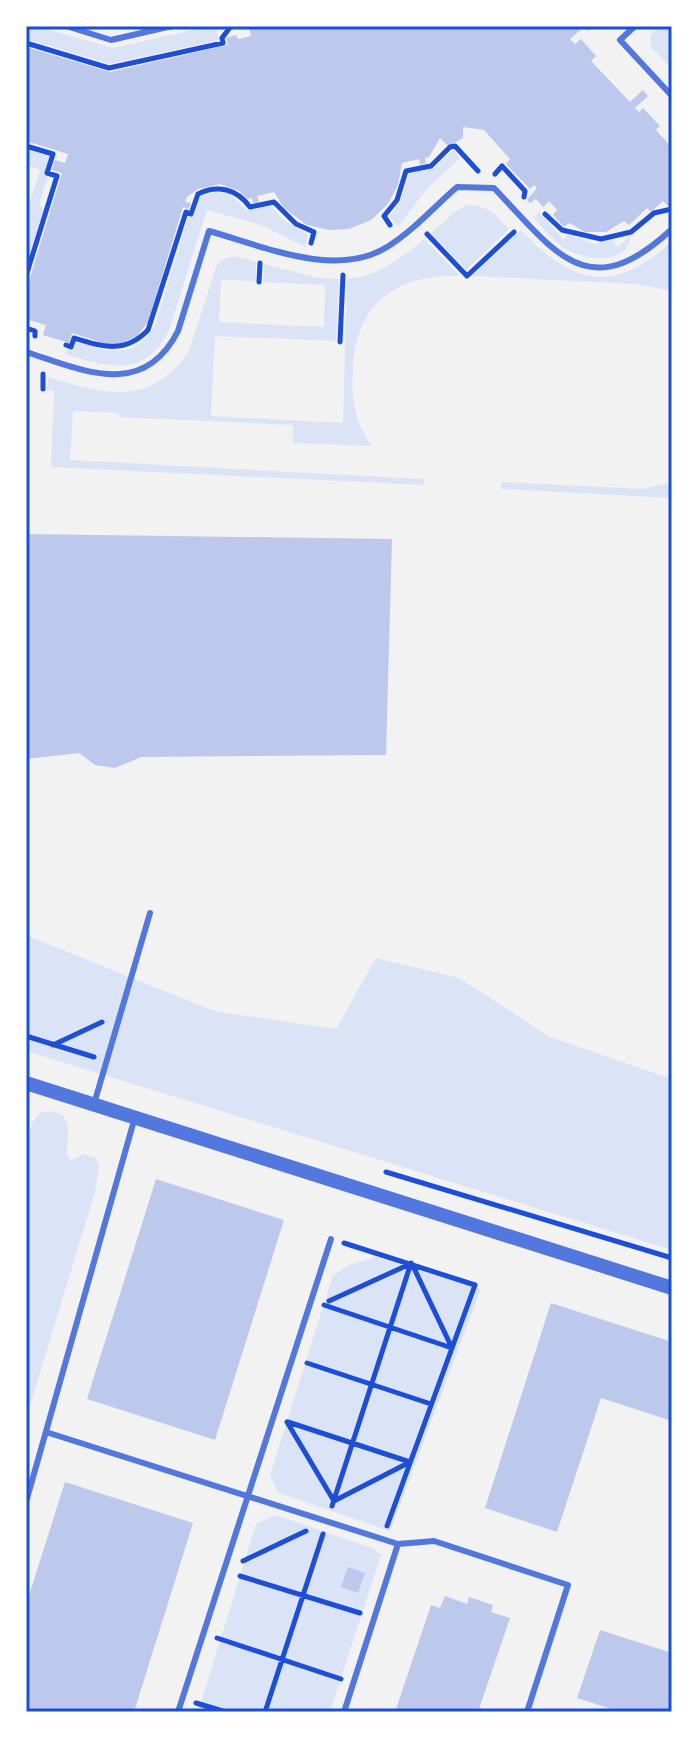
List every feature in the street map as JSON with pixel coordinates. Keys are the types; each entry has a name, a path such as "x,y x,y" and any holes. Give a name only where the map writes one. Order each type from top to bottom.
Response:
{"street":[{"path":"26,1083 672,1288"}],"lane":[{"path":"66,26 111,40 172,26"},
{"path":"635,26 620,40 672,96"},
{"path":"26,352 111,376 135,372 154,363 171,346 178,331 209,231 316,260 357,260 388,247 457,187 494,188 559,255 593,267 631,261 647,252 672,229"},
{"path":"94,1104 150,913"},
{"path":"26,1502 135,1117"},
{"path":"178,1712 331,1239"},
{"path":"46,1432 398,1544 434,1541 568,1585 527,1712"},
{"path":"344,1712 398,1544"}],"path":[{"path":"26,146 53,154 47,173 57,176 26,276"},
{"path":"425,232 467,276 540,209 562,230 601,239 631,232 654,213 672,209"},
{"path":"259,282 260,258 266,260"},
{"path":"332,275 353,274"},
{"path":"340,342 343,275"},
{"path":"35,369 51,373"},
{"path":"43,389 44,371"},
{"path":"53,1045 121,1013"},
{"path":"26,1036 107,1061"},
{"path":"331,1239 475,1285 382,1538"},
{"path":"322,1304 411,1263"},
{"path":"265,1712 411,1263"},
{"path":"411,1263 452,1348"},
{"path":"311,1301 452,1348"},
{"path":"293,1358 431,1404"},
{"path":"334,1501 287,1421 410,1462"},
{"path":"334,1501 410,1462"},
{"path":"224,1570 327,1521"},
{"path":"224,1570 374,1618"},
{"path":"203,1634 353,1683"},
{"path":"182,1698 226,1712"}],"shaded area":[{"path":"26,26 113,48 210,26 215,26 219,40 110,64 26,39"},
{"path":"659,26 672,26 672,69 651,47 650,36"},
{"path":"26,149 50,156 39,206 44,208 26,265 26,214 40,170 26,165"},
{"path":"453,150 460,158 426,190 398,227 390,216 399,204 410,174 434,168"},
{"path":"215,192 229,194 247,211 271,206 282,219 308,235 305,247 261,225 207,210 169,330 160,346 137,363 124,365 96,363 65,354 67,350 73,351 76,342 120,351 139,344 147,336 155,325 189,216 194,217 200,197"},
{"path":"467,205 491,211 509,229 466,270 431,233"},
{"path":"539,212 563,239 569,235 595,244 612,240 618,247 631,235 628,246 613,257 580,255 561,246 550,236 534,218"},
{"path":"521,230 558,263 594,276 612,276 631,270 672,241 672,291 635,284 472,276"},
{"path":"424,239 460,276 417,280 399,287 371,310 362,326 353,369 353,400 361,428 372,446 293,443 293,425 119,417 119,413 73,411 70,460 424,479 424,485 51,467 54,391 47,390 48,377 88,388 125,392 158,382 189,351 216,267 229,257 256,262 256,281 221,280 219,322 324,327 325,285 263,282 264,264 319,278 339,279 336,341 215,336 211,416 343,423 347,279 389,265"},
{"path":"501,482 643,489 672,482 672,498 501,489"},
{"path":"26,935 214,1011 336,1029 376,958 459,978 550,1037 672,1079 672,1250 26,1051"},
{"path":"51,1111 63,1115 68,1125 67,1155 71,1160 84,1154 95,1158 99,1165 95,1192 26,1419 26,1145 32,1123 40,1113"},
{"path":"376,1257 481,1289 390,1531 278,1493 270,1475 333,1275 350,1265"},
{"path":"276,1515 372,1548 381,1555 330,1712 198,1712 256,1524"}],"building":[{"path":"592,26 588,31 584,27 570,39 575,44 581,39 596,56 591,61 630,102 643,90 648,96 635,108 639,112 643,108 660,126 656,130 672,148 672,205 669,207 663,201 651,212 647,208 629,225 624,221 606,232 585,232 569,223 564,227 553,215 557,210 549,201 543,207 536,199 530,203 527,200 537,188 534,185 530,189 506,164 510,159 484,130 463,127 463,138 448,146 440,138 429,157 425,158 426,163 420,165 419,159 402,163 398,185 388,204 371,220 349,229 329,230 307,225 284,208 274,192 257,196 259,202 253,203 252,198 248,199 239,191 220,184 198,189 187,197 185,202 191,203 189,209 183,207 148,322 137,336 119,344 107,344 72,333 69,343 43,335 46,325 26,319 26,291 62,173 52,170 55,160 65,163 68,154 26,141 26,47 110,72 228,45 226,38 251,36 249,28"},
{"path":"26,534 392,539 386,755 141,757 115,768 95,765 79,753 26,759"},
{"path":"156,1179 284,1220 215,1440 87,1399"},
{"path":"551,1303 672,1342 672,1421 601,1398 557,1532 485,1508"},
{"path":"65,1482 193,1523 134,1712 26,1712 26,1605"},
{"path":"348,1567 365,1573 358,1593 341,1587"},
{"path":"445,1596 467,1604 469,1597 493,1605 491,1612 510,1618 478,1712 395,1712 431,1605 440,1608"},
{"path":"600,1630 672,1653 672,1712 621,1712 577,1698"}]}
